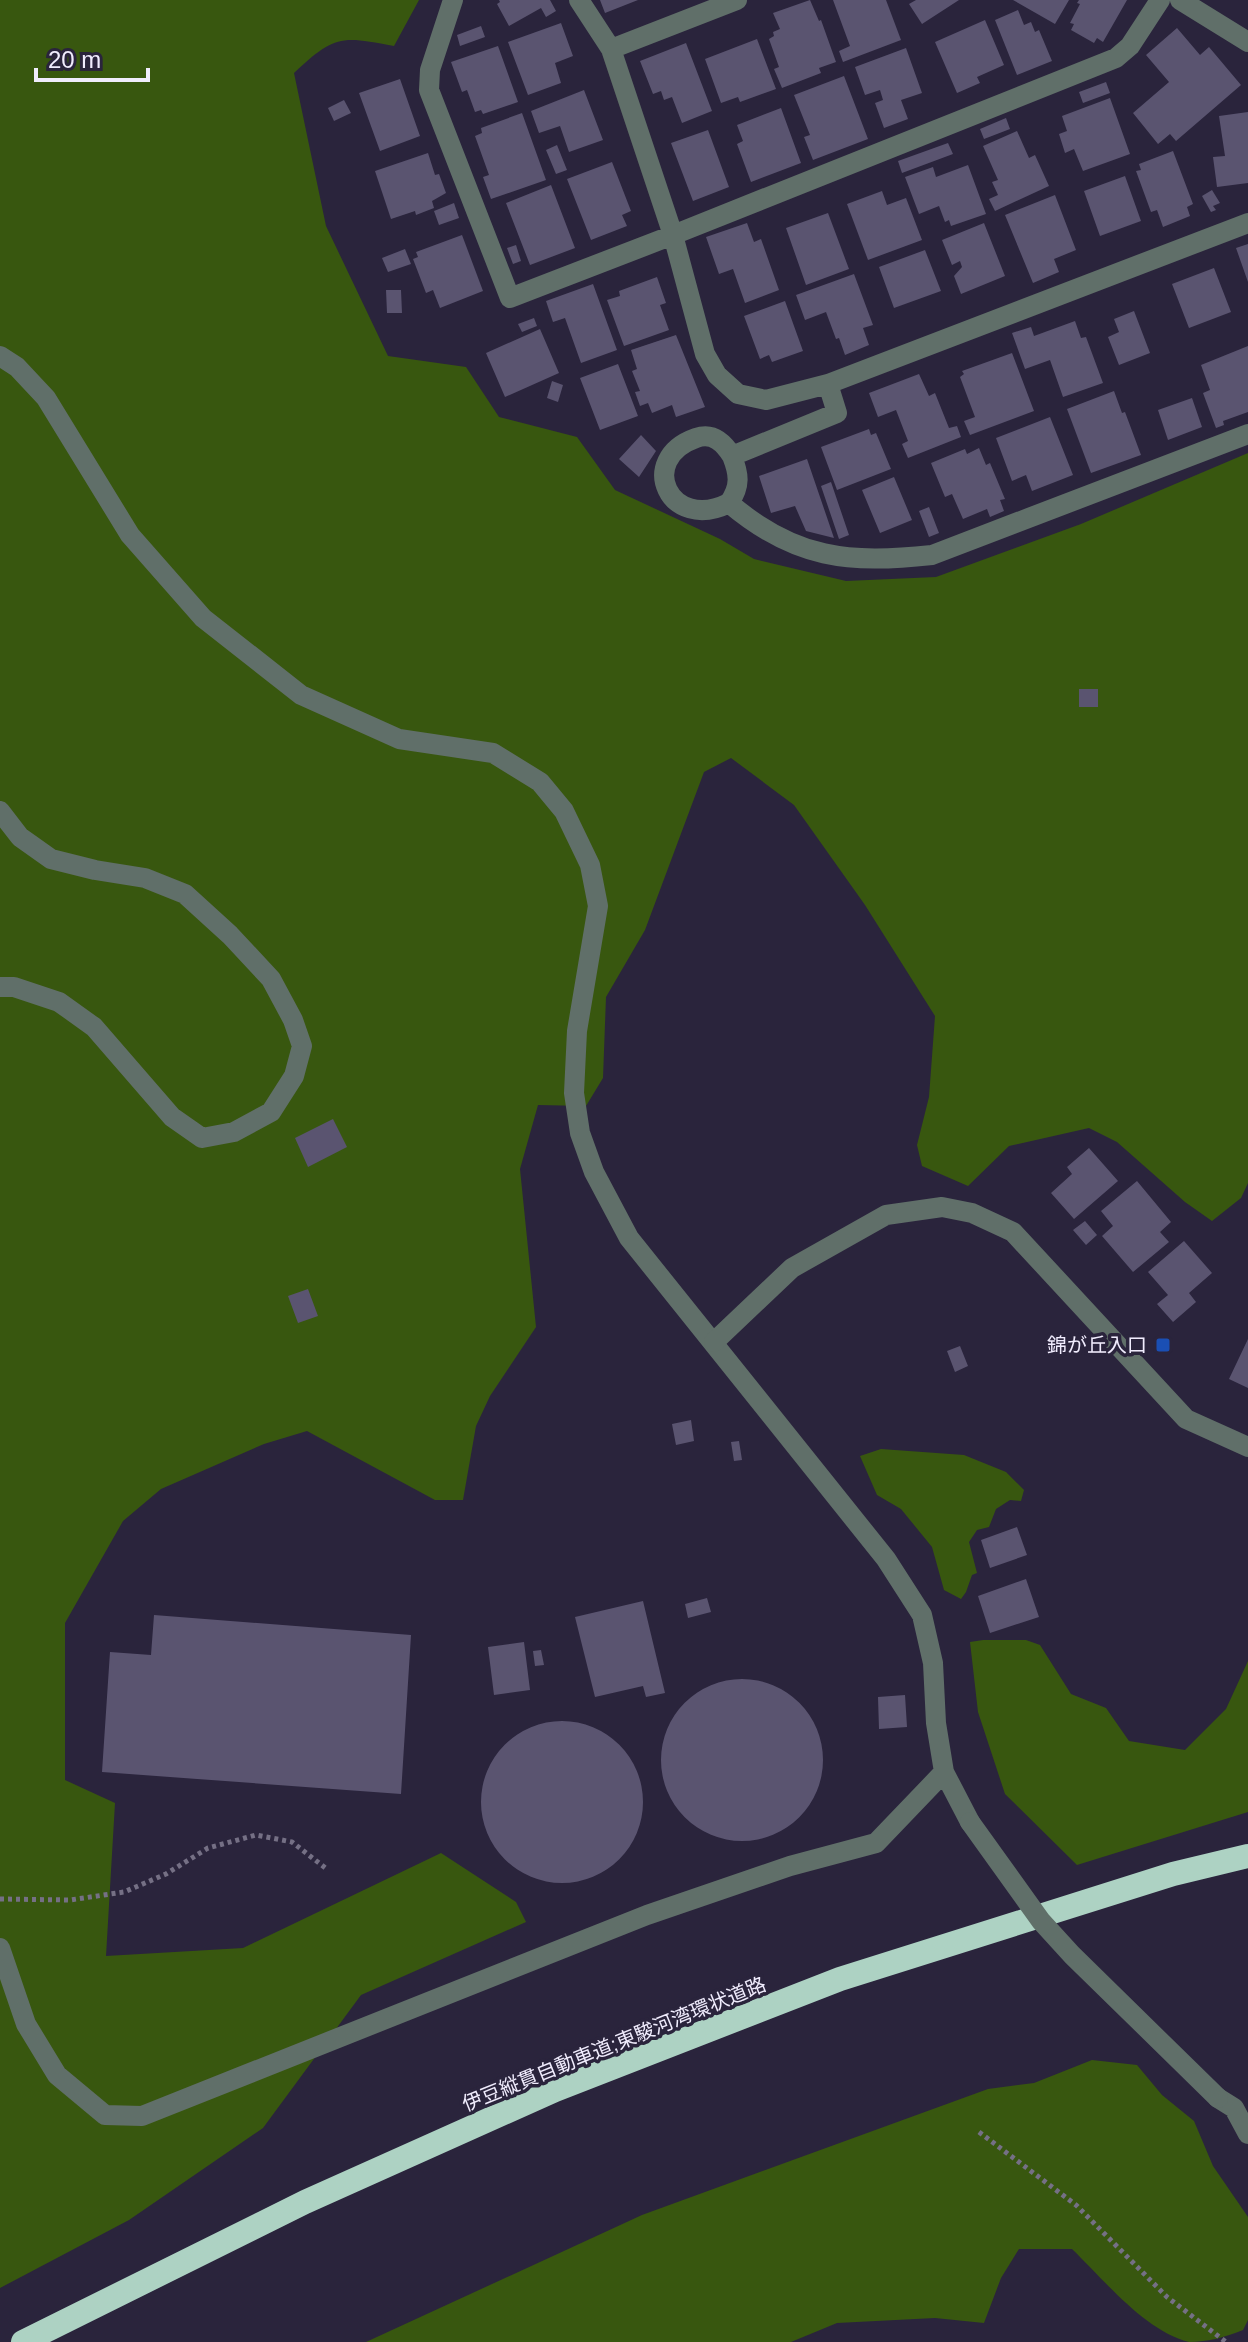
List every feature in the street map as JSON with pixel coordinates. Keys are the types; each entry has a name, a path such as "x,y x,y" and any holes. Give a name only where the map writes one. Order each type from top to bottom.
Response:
{"highway":[{"name":"伊豆縦貫自動車道;東駿河湾環状道路","path":"23,2342 305,2202 555,2090 840,1979 1173,1874 1248,1856"}],"street":[{"path":"453,0 430,70 429,90 510,298 1116,58 1130,46 1160,0"},
{"path":"579,0 611,49 673,235 705,354 717,375 738,394 766,400 828,384 1248,223"},
{"path":"611,49 737,0"},
{"path":"1180,0 1248,42"},
{"path":"0,356 17,367 46,398 130,535 203,618 301,695 399,739 493,753 540,782 564,811 590,865 598,906 577,1031 574,1093 580,1133 594,1172 629,1238 886,1559 922,1615 933,1663 936,1723 944,1772 970,1822 1041,1921 1072,1955 1233,2102 1248,2134"},
{"path":"732,456 837,413 828,384"},
{"path":"729,503 766,532 796,547 824,554 882,561 932,555 1248,434"},
{"path":"703,436 714,437 726,446 732,456 739,474 736,494 729,503 708,510 691,510 677,504 664,479 665,468 676,447 703,436"},
{"path":"0,811 20,837 51,859 145,878 185,894 230,935 271,979 293,1020 302,1046 294,1076 271,1112 234,1132 202,1138 172,1117 94,1027 59,1002 14,987 0,987"},
{"path":"714,1342 792,1268 886,1215 942,1207 972,1213 1013,1232 1186,1419 1248,1447"},
{"path":"0,1948 26,2024 57,2075 105,2115 142,2116 647,1915 790,1866 876,1843 944,1772"}],"path":[{"path":"0,1899 70,1900 124,1892 166,1874 208,1848 256,1835 292,1842 328,1870"},
{"path":"979,2132 1076,2205 1167,2297 1226,2342"}],"green space":[{"path":"0,0 419,0 394,46 349,40 339,42 319,51 294,73 326,226 388,356 466,367 499,417 577,437 615,490 720,539 754,559 846,581 936,577 1081,524 1248,453 1248,1183 1241,1198 1212,1221 1185,1202 1117,1142 1089,1128 1009,1146 968,1186 922,1166 917,1145 929,1097 935,1016 865,905 794,805 731,758 704,772 645,930 606,997 603,1078 586,1106 538,1105 520,1169 536,1327 490,1396 476,1426 463,1500 435,1500 307,1431 264,1444 161,1489 123,1521 65,1623 65,1780 115,1803 106,1956 243,1948 441,1853 516,1902 526,1922 361,1995 263,2128 129,2220 0,2288"},
{"path":"881,1449 964,1455 1006,1472 1024,1490 1021,1501 1010,1500 996,1509 989,1527 977,1530 969,1542 977,1573 972,1575 961,1599 944,1590 932,1547 901,1509 877,1495 860,1456"},
{"path":"1026,1640 1040,1645 1071,1694 1106,1708 1129,1741 1185,1750 1226,1709 1248,1661 1248,1812 1077,1865 1005,1794 978,1712 970,1642"},
{"path":"1092,2060 1137,2065 1162,2095 1194,2121 1213,2166 1248,2217 1248,2320 1243,2330 1217,2339 1189,2342 1141,2316 1072,2249 1019,2249 1001,2278 984,2323 935,2318 837,2323 791,2342 366,2342 642,2215 988,2089 1034,2083"}],"building":[{"path":"499,0 550,0 556,11 546,17 541,8 509,26 497,4"},
{"path":"600,0 638,0 605,13"},
{"path":"810,0 821,20 836,62 819,68 821,73 782,88 774,69 779,67 769,39 774,36 773,32 780,29 773,13"},
{"path":"833,0 886,0 901,40 843,62 839,51 850,46"},
{"path":"916,0 959,0 922,24 909,4"},
{"path":"1013,0 1069,0 1055,24"},
{"path":"1079,0 1127,0 1103,42 1097,38 1094,43 1071,30 1074,24 1070,23"},
{"path":"1018,10 1024,25 1031,22 1035,32 1039,30 1052,61 1017,75 995,20"},
{"path":"985,20 1004,65 977,77 980,83 957,93 935,42"},
{"path":"561,23 573,56 555,63 561,83 528,95 508,42"},
{"path":"481,26 485,37 460,46 457,35"},
{"path":"1177,28 1200,55 1209,47 1241,85 1176,141 1170,134 1158,144 1133,113 1169,82 1146,55"},
{"path":"757,39 776,89 740,102 738,97 721,103 705,59"},
{"path":"686,43 712,111 682,123 672,97 664,100 661,91 653,94 640,61"},
{"path":"498,46 518,102 483,114 481,110 475,112 467,90 462,92 451,62"},
{"path":"906,48 922,93 901,100 908,119 884,128 875,103 883,100 880,90 865,95 855,67"},
{"path":"844,76 868,139 813,160 804,137 810,135 794,95"},
{"path":"400,79 420,136 380,151 359,93"},
{"path":"1106,82 1110,93 1083,103 1079,92"},
{"path":"584,90 603,140 569,152 560,126 539,133 531,111"},
{"path":"1110,98 1130,154 1083,171 1074,149 1065,153 1059,134 1067,131 1062,116"},
{"path":"344,100 351,113 334,121 328,108"},
{"path":"781,108 801,163 751,182 737,144 743,141 737,125"},
{"path":"1248,112 1248,183 1217,187 1213,157 1225,156 1219,116"},
{"path":"522,113 546,180 491,199 483,177 489,175 475,136 482,133 481,128"},
{"path":"1006,118 1010,129 984,139 980,129"},
{"path":"708,130 729,187 693,201 671,143"},
{"path":"1017,131 1029,158 1035,155 1049,186 995,211 989,199 998,195 992,182 998,180 983,146"},
{"path":"948,143 953,154 902,173 898,161"},
{"path":"557,145 567,170 556,174 546,150"},
{"path":"1173,151 1193,204 1187,207 1190,216 1163,227 1157,210 1151,212 1136,171 1141,170 1139,164"},
{"path":"428,153 435,175 439,174 446,193 432,201 434,208 391,219 375,171"},
{"path":"612,162 631,211 622,215 627,226 591,240 567,179"},
{"path":"968,165 986,214 951,226 949,220 945,222 939,206 919,214 905,177 933,167 936,177"},
{"path":"1125,176 1141,221 1100,236 1084,191"},
{"path":"551,185 575,248 530,265 506,203"},
{"path":"1212,190 1220,203 1213,206 1216,210 1211,212 1202,196"},
{"path":"882,191 887,205 906,198 922,240 868,260 847,204"},
{"path":"1055,195 1076,250 1054,259 1059,272 1033,283 1005,215"},
{"path":"454,203 459,218 439,225 434,211"},
{"path":"828,213 849,269 806,285 786,228"},
{"path":"747,223 754,242 761,239 779,290 745,303 733,269 719,274 706,237"},
{"path":"984,223 1005,276 961,294 954,276 962,267 960,261 952,265 942,240"},
{"path":"462,235 483,291 440,308 433,290 426,293 413,259 418,257 416,252"},
{"path":"1248,244 1248,282 1236,248"},
{"path":"516,245 521,261 513,264 507,248"},
{"path":"405,249 411,264 388,272 382,258"},
{"path":"925,250 941,291 894,308 879,267"},
{"path":"1214,268 1231,312 1189,328 1172,284"},
{"path":"854,274 873,325 863,328 869,345 845,355 826,312 805,320 796,295"},
{"path":"657,277 666,303 660,305 669,330 624,346 607,300 620,296 619,291"},
{"path":"593,284 617,350 581,363 565,318 553,322 546,301"},
{"path":"386,290 401,290 402,313 387,313"},
{"path":"785,301 803,351 772,362 769,355 760,359 744,316"},
{"path":"1134,311 1150,353 1119,365 1108,337 1119,332 1114,319"},
{"path":"534,318 537,326 522,332 518,324"},
{"path":"1075,321 1081,338 1086,337 1103,383 1063,397 1050,360 1025,369 1012,333 1031,327 1034,336"},
{"path":"540,329 559,373 505,397 486,353"},
{"path":"676,335 705,407 676,417 672,405 652,413 648,403 640,406 635,392 640,391 632,371 637,369 631,350"},
{"path":"1248,346 1248,412 1223,421 1224,425 1216,428 1203,393 1210,390 1201,365"},
{"path":"1012,353 1034,411 970,435 964,421 975,417 960,377 964,374 962,371"},
{"path":"618,364 638,416 600,430 580,378"},
{"path":"919,374 929,396 935,393 949,428 957,426 961,437 908,458 902,444 908,441 896,410 878,417 869,393"},
{"path":"552,381 563,385 558,402 547,398"},
{"path":"1114,391 1141,455 1091,473 1067,409"},
{"path":"1192,398 1202,427 1168,440 1158,410"},
{"path":"1050,417 1073,475 1032,491 1026,475 1012,481 996,438"},
{"path":"869,429 871,435 876,433 891,469 837,490 821,447"},
{"path":"641,435 656,451 639,477 619,459"},
{"path":"979,448 986,465 990,463 1005,499 1000,500 1004,511 990,517 987,509 963,519 952,494 945,497 931,463 965,449 967,454"},
{"path":"807,459 834,538 806,531 795,506 771,513 759,476"},
{"path":"894,477 912,520 880,533 862,490"},
{"path":"831,482 849,535 839,539 821,486"},
{"path":"929,507 939,533 929,537 919,511"},
{"path":"1079,689 1098,689 1098,707 1079,707"},
{"path":"333,1119 347,1147 308,1167 295,1138"},
{"path":"1089,1148 1118,1181 1074,1219 1051,1193 1072,1174 1067,1167"},
{"path":"1137,1181 1171,1222 1160,1232 1169,1242 1133,1272 1102,1236 1113,1226 1101,1211"},
{"path":"1085,1221 1097,1235 1086,1245 1073,1230"},
{"path":"1184,1241 1212,1273 1189,1293 1196,1302 1173,1322 1157,1304 1168,1295 1148,1272"},
{"path":"308,1289 318,1316 298,1323 288,1296"},
{"path":"1248,1339 1248,1388 1229,1379"},
{"path":"960,1346 968,1366 955,1372 947,1351"},
{"path":"691,1420 694,1441 676,1445 672,1424"},
{"path":"739,1441 742,1460 734,1461 731,1442"},
{"path":"1017,1527 1027,1555 990,1568 981,1540"},
{"path":"1026,1579 1039,1617 990,1633 978,1596"},
{"path":"707,1598 711,1612 688,1618 685,1604"},
{"path":"643,1601 665,1693 646,1697 643,1686 595,1697 575,1617"},
{"path":"154,1615 411,1635 401,1794 102,1772 110,1652 151,1655"},
{"path":"524,1642 530,1690 494,1695 488,1647"},
{"path":"541,1650 544,1665 535,1666 533,1651"},
{"path":"742,1679 773,1686 799,1703 816,1729 823,1760 816,1791 799,1817 773,1834 742,1841 711,1834 685,1817 668,1791 661,1760 668,1729 685,1703 711,1686"},
{"path":"905,1695 907,1727 879,1729 878,1697"},
{"path":"562,1721 593,1728 619,1745 636,1771 643,1802 636,1833 619,1859 593,1876 562,1883 531,1876 505,1859 488,1833 481,1802 488,1771 505,1745 531,1728"}],"place":[{"name":"錦が丘入口","path":"1163,1345"}]}
